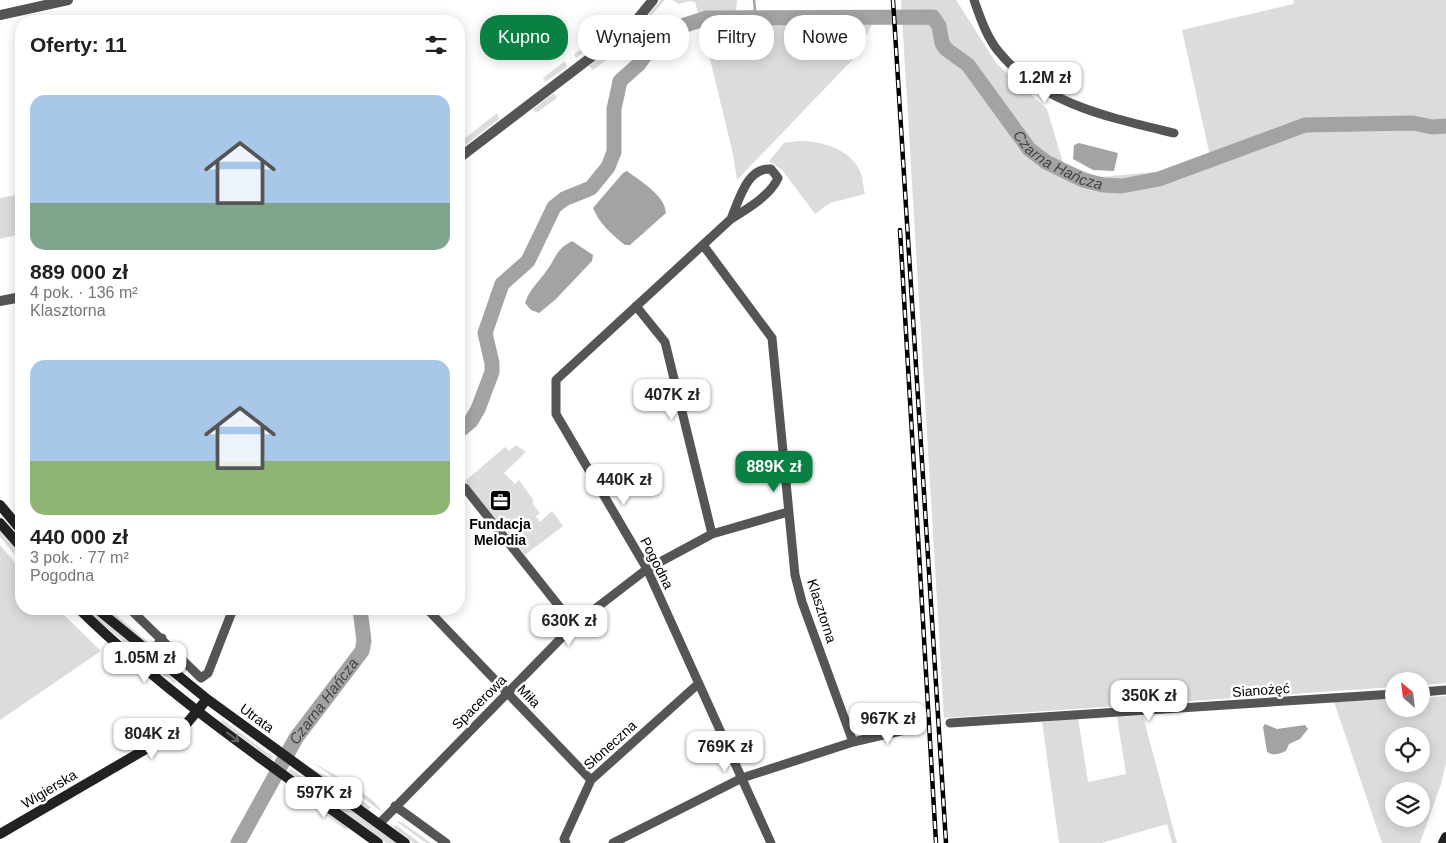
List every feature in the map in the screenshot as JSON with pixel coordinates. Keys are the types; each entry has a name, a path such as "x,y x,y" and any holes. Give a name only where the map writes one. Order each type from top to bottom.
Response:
{"main road":[{"path":"0,505 15,523"},
{"path":"0,522 15,540"},
{"name":"Utrata","path":"85,615 108,637 199,711 378,843"},
{"name":"Utrata","path":"105,615 162,664 207,699 405,843"},
{"name":"Wigierska","path":"0,834 158,742 188,722 207,699"},
{"path":"1443,843 1446,837"}],"street":[{"path":"0,15 68,0"},
{"path":"465,153 635,22 653,0"},
{"path":"974,0 982,22 998,51 1022,77 1055,96 1101,115 1174,133"},
{"name":"Pogodna","path":"731,219 753,174 762,168 771,169 778,178 775,185 748,208 731,219 556,380 556,414 648,569 771,843"},
{"name":"Klasztorna","path":"703,246 772,338 788,512 796,575 802,602 853,742"},
{"path":"0,301 15,298"},
{"path":"636,306 665,342 712,534"},
{"path":"465,488 574,624"},
{"name":"Spacerowa","path":"379,824 574,624 648,569 712,534 788,512"},
{"path":"137,615 162,638 200,678 205,677 231,615"},
{"name":"Miła","path":"432,615 590,780"},
{"path":"162,638 156,647 162,664"},
{"name":"Słoneczna","path":"566,843 564,839 590,780 698,684"},
{"path":"1430,691 1446,690"},
{"name":"Sianożęć","path":"950,723 1385,695"},
{"path":"612,843 742,778 853,742 918,727"},
{"path":"395,806 446,843"}],"shaded area":[{"path":"661,0 665,0 652,15 648,15"},
{"path":"672,0 737,0 736,11 755,10 755,14 706,14 699,16 695,2 689,1 679,4"},
{"path":"901,0 956,0 997,64 1047,109 1063,163 1099,177 1166,171 1210,156 1182,30 1293,4 1294,0 1446,0 1446,683 1430,684 1430,672 1385,672 1385,688 944,718"},
{"path":"866,19 875,19 866,36"},
{"path":"774,21 784,21 784,60 852,60 737,180 733,154 710,60 774,60"},
{"path":"578,51 578,57 576,58 574,54"},
{"path":"597,60 606,60 593,70 589,66"},
{"path":"565,61 567,67 545,82 543,78"},
{"path":"554,93 557,98 536,113 533,109"},
{"path":"497,113 499,119 465,145 465,138"},
{"path":"798,141 825,144 842,151 855,163 860,171 865,194 830,203 815,214 783,171 769,161 784,143"},
{"path":"1079,143 1118,153 1114,171 1093,170 1073,159 1074,145"},
{"path":"627,171 657,194 665,206 666,213 630,245 625,245 602,224 593,208 623,173"},
{"path":"15,195 15,235 0,239 0,198"},
{"path":"572,241 593,255 592,261 556,299 539,313 531,310 525,303 529,293 559,251"},
{"path":"516,445 526,452 504,473 515,484 519,480 540,513 536,516 540,522 552,511 563,526 525,555 465,481 505,447 509,451"},
{"path":"0,531 15,549 15,555 0,537"},
{"path":"0,545 15,563 15,615 64,615 101,651 0,720"},
{"path":"91,615 97,615 177,682 174,683"},
{"path":"111,615 116,615 153,646 153,650"},
{"path":"1446,696 1446,763 1430,815 1430,782 1385,782 1385,827 1426,827 1420,843 1382,843 1334,702 1385,699 1385,718 1430,718 1430,697"},
{"path":"1143,716 1177,843 1172,843 1167,824 1102,843 1059,843 1042,722 1078,718 1088,782 1126,774 1117,717"},
{"path":"223,720 273,757 271,759 221,722"},
{"path":"1265,724 1277,729 1305,725 1308,729 1300,739 1289,744 1286,751 1274,754 1267,752 1263,727"},
{"path":"312,762 371,799 382,812"},
{"path":"308,766 335,781 371,807 368,810"},
{"path":"290,769 318,786 397,843 386,843 288,771"},
{"path":"290,785 348,827 346,830 295,793"},
{"path":"396,821 403,823 431,843 426,843"},
{"path":"393,825 420,843 414,843 395,829"}],"waterway":[{"path":"754,0 756,15"},
{"name":"Czarna Hańcza","path":"465,426 471,421 478,409 492,372 492,363 485,333 502,284 528,261 554,207 564,199 591,188 608,167 614,152 614,109 620,81 639,64 651,47 670,39 682,26 707,18 933,17 939,26 942,43 946,49 968,65 1029,149 1046,162 1083,180 1103,185 1122,186 1159,179 1305,125 1413,123 1432,127 1446,126"},
{"name":"Czarna Hańcza","path":"238,843 296,738 362,651 364,641 361,615"}],"railway":[{"path":"893,0 946,843"},
{"path":"900,230 936,843"}],"place":[{"name":"Fundacja Melodia","path":"500,501"}]}
